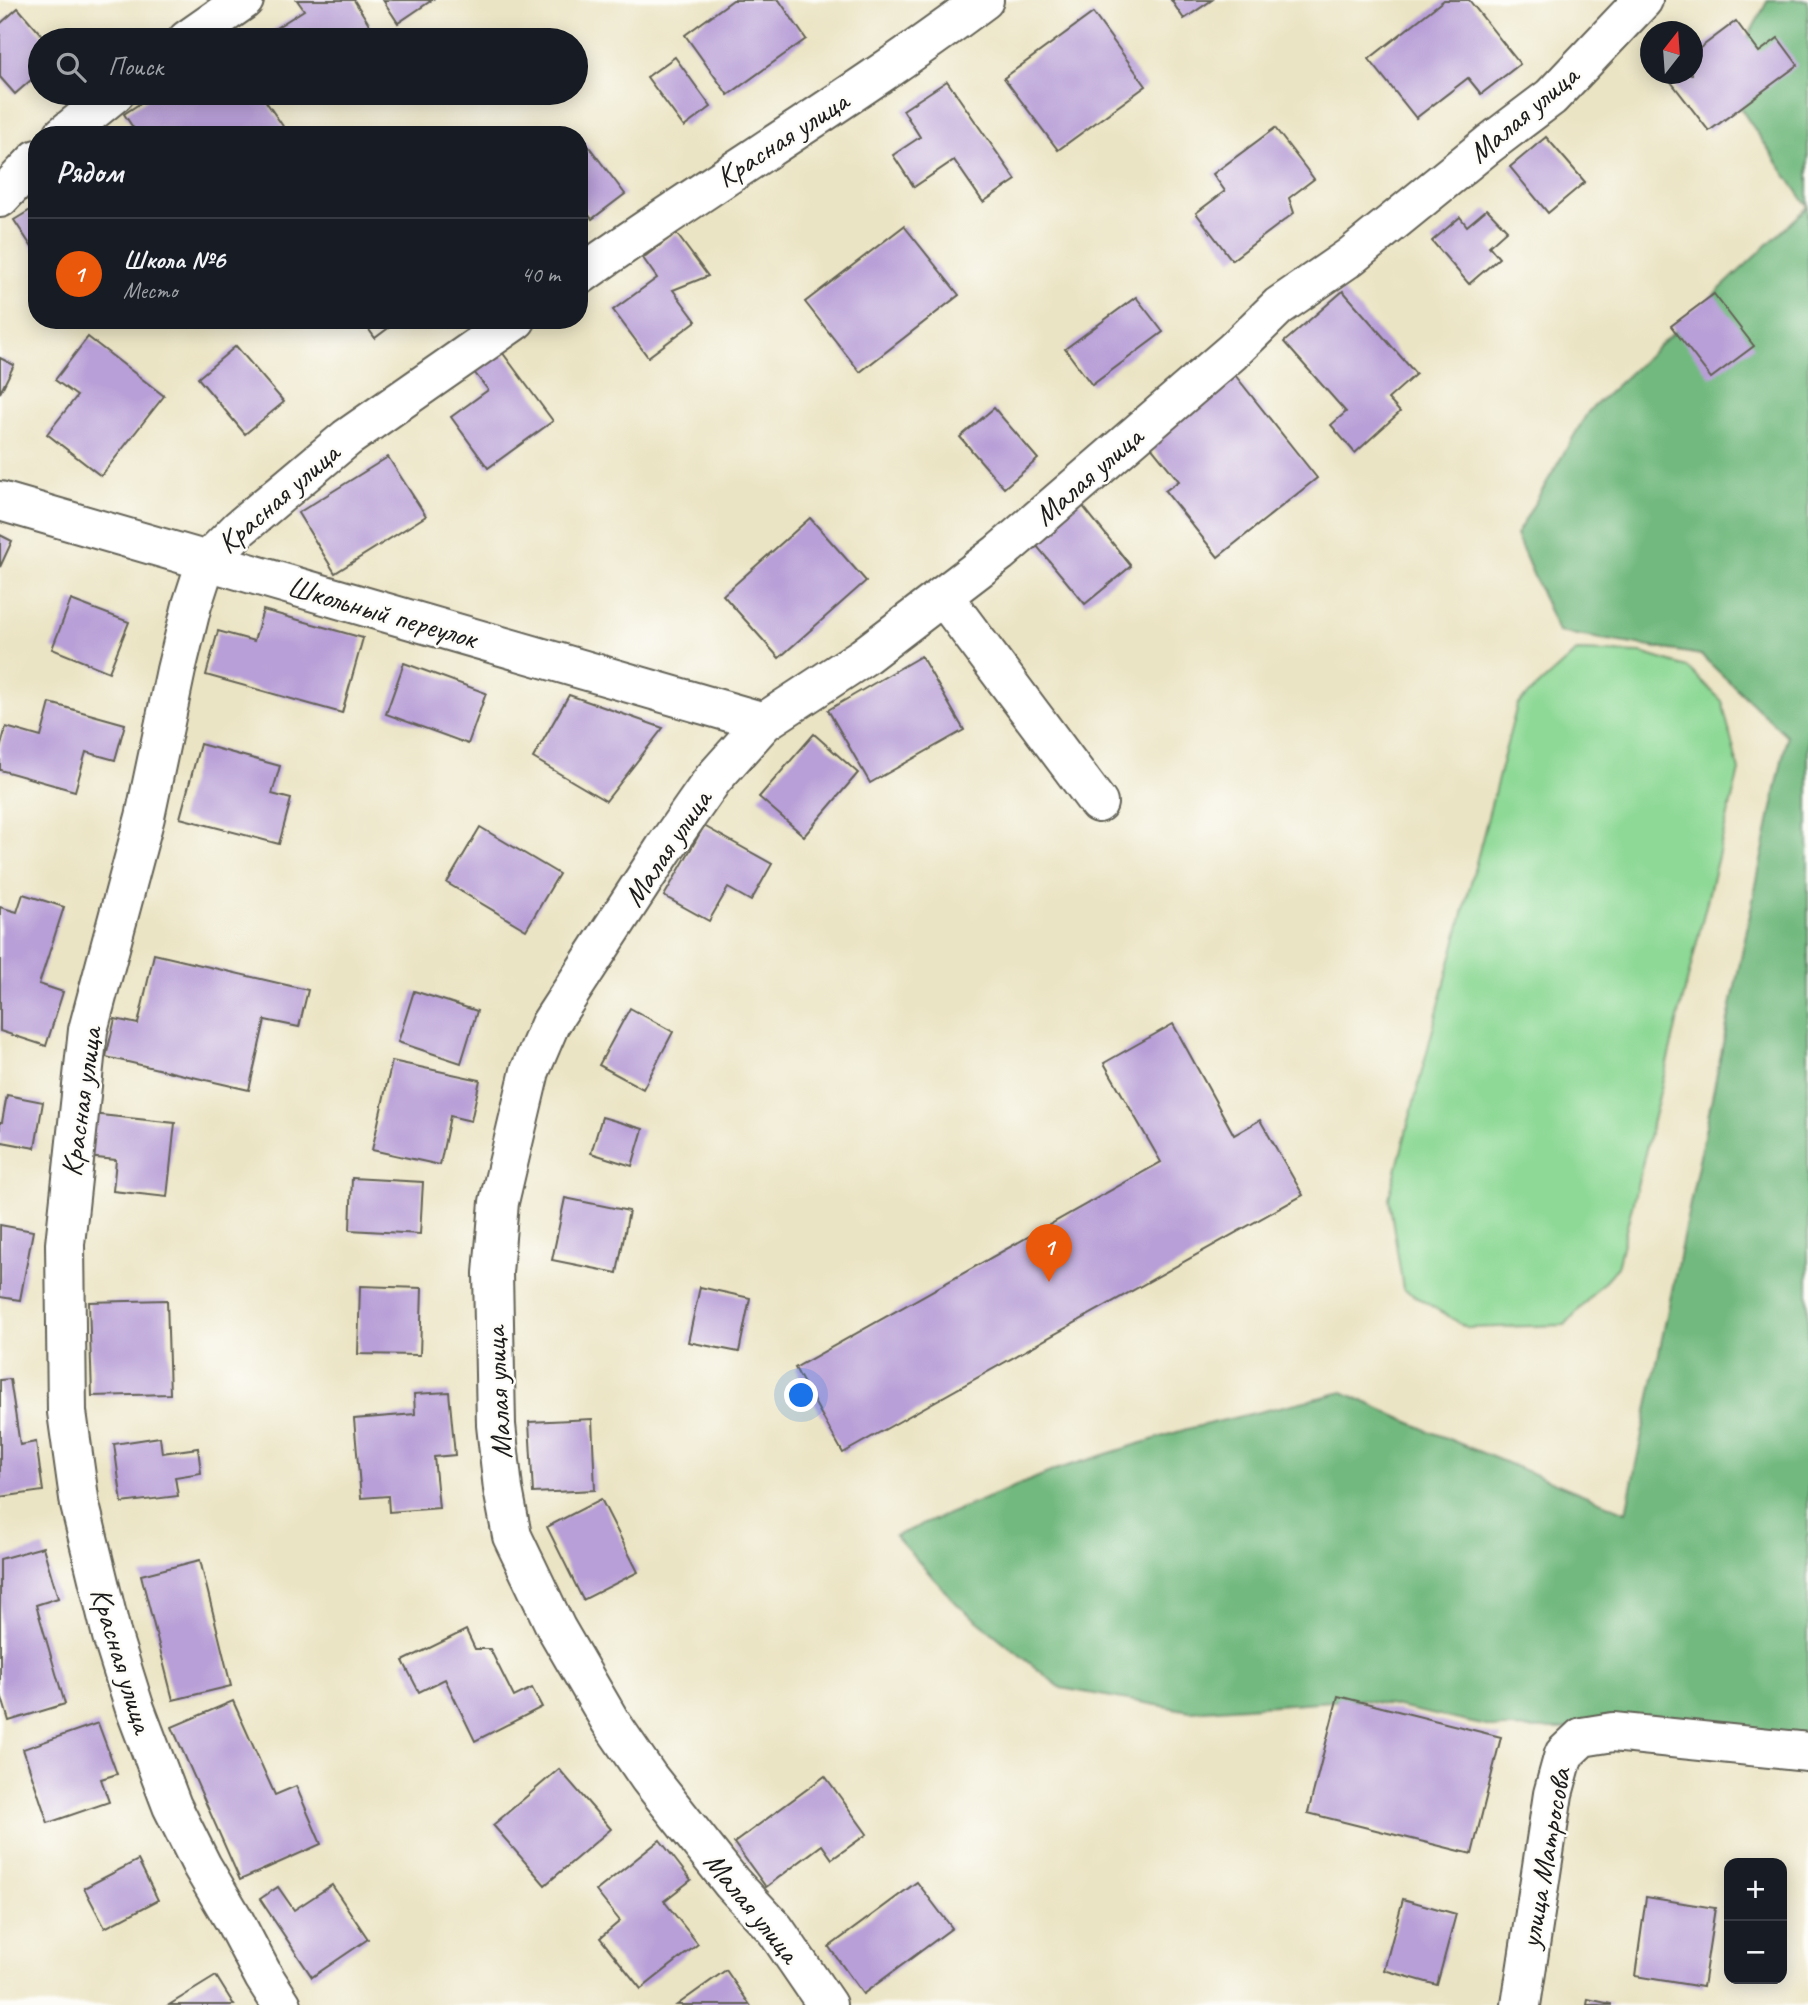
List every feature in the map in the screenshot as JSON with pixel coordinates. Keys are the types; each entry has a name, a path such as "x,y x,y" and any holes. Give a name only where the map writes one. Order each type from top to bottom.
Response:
{"street":[{"path":"204,28 244,0"},
{"name":"Красная улица","path":"588,270 912,53 984,0"},
{"name":"Малая улица","path":"827,2005 775,1929 732,1883 649,1778 610,1721 556,1628 512,1536 503,1489 496,1425 493,1273 498,1214 530,1072 550,1024 664,849 713,779 764,722 863,657 999,553 1222,360 1279,306 1350,257 1551,97 1643,0"},
{"path":"74,126 100,105"},
{"path":"0,198 28,168"},
{"name":"Красная улица","path":"282,2005 202,1867 172,1806 134,1706 94,1571 74,1471 66,1412 65,1244 88,1030 145,817 176,670 206,562 240,528 347,438 503,329"},
{"name":"Школьный переулок","path":"0,501 764,722"},
{"path":"943,596 1098,803"},
{"name":"улица Матросова","path":"1521,2005 1553,1794 1564,1754 1582,1737 1613,1732 1808,1752"}],"green space":[{"path":"1768,0 1808,0 1808,207 1723,83"},
{"path":"1808,207 1808,1738 1747,1732 1496,1728 1360,1699 1190,1711 1061,1688 959,1606 895,1536 1055,1470 1187,1429 1343,1392 1429,1431 1626,1512 1787,736 1701,655 1558,632 1516,535 1588,412"},
{"path":"1577,651 1641,653 1687,667 1722,701 1739,771 1617,1267 1565,1325 1468,1328 1403,1289 1389,1198 1517,705"}],"building":[{"path":"297,0 354,0 372,28 276,28 304,10"},
{"path":"383,0 432,0 398,23"},
{"path":"733,0 779,0 806,39 728,95 685,35"},
{"path":"1171,0 1212,0 1184,19"},
{"path":"1444,0 1469,0 1520,64 1481,94 1468,78 1416,118 1369,59"},
{"path":"18,8 36,28 28,28 28,83 15,94 0,77 0,24"},
{"path":"1093,13 1146,86 1058,150 1004,78"},
{"path":"1736,21 1759,52 1778,38 1798,65 1709,131 1673,84 1703,84 1703,46"},
{"path":"675,57 711,107 684,127 647,77"},
{"path":"947,81 1016,180 983,202 954,160 914,187 893,155 920,137 903,110"},
{"path":"138,105 268,105 283,126 132,126 124,114"},
{"path":"1275,128 1314,179 1289,198 1294,213 1232,260 1196,213 1225,191 1213,174"},
{"path":"1546,137 1585,182 1548,213 1510,167"},
{"path":"588,145 625,194 592,219 588,214"},
{"path":"1487,209 1507,230 1489,246 1499,258 1469,284 1432,241 1460,217 1467,226"},
{"path":"28,211 28,241 14,220"},
{"path":"904,226 959,295 860,372 805,302"},
{"path":"676,233 708,276 673,290 696,321 648,357 613,310 657,278 643,258"},
{"path":"1343,291 1416,374 1388,399 1400,412 1355,453 1331,425 1346,412 1284,342"},
{"path":"1714,294 1754,346 1711,378 1671,326"},
{"path":"1136,297 1163,332 1092,385 1065,349"},
{"path":"368,329 387,329 375,338"},
{"path":"88,337 164,396 101,476 47,434 77,396 55,380"},
{"path":"236,346 284,402 245,434 198,378"},
{"path":"502,352 553,421 488,468 451,417 488,390 474,372"},
{"path":"0,358 14,365 0,393"},
{"path":"1235,375 1317,478 1218,557 1165,491 1179,481 1149,444"},
{"path":"994,408 1038,459 1004,488 960,437"},
{"path":"388,457 426,516 335,573 298,513"},
{"path":"1078,500 1131,566 1085,604 1031,539"},
{"path":"810,518 866,581 779,658 723,595"},
{"path":"0,535 12,541 0,567"},
{"path":"71,600 129,622 109,672 52,649"},
{"path":"263,610 363,638 342,713 206,675 218,631 254,641"},
{"path":"921,656 964,730 870,783 828,710"},
{"path":"404,663 486,693 468,744 386,714"},
{"path":"569,695 663,728 606,801 533,758"},
{"path":"50,703 125,724 115,760 86,752 75,791 0,770 0,749 6,727 41,737"},
{"path":"814,734 858,773 804,836 759,797"},
{"path":"200,744 280,766 272,794 291,799 279,844 180,818"},
{"path":"704,826 772,864 751,901 728,888 709,921 664,896"},
{"path":"480,827 559,874 526,930 447,883"},
{"path":"23,894 64,907 39,984 63,992 46,1046 0,1031 0,907 17,912"},
{"path":"154,954 308,990 299,1027 265,1020 249,1090 106,1057 115,1019 138,1024"},
{"path":"414,991 477,1011 461,1063 398,1042"},
{"path":"630,1008 673,1032 643,1089 599,1065"},
{"path":"1173,1024 1234,1135 1260,1120 1303,1195 843,1453 795,1368 1161,1162 1104,1063"},
{"path":"392,1061 480,1080 471,1121 450,1116 440,1165 372,1150"},
{"path":"7,1095 43,1102 35,1148 2,1142 0,1148 0,1122"},
{"path":"91,1114 175,1123 167,1197 113,1191 116,1160 87,1157"},
{"path":"602,1117 643,1129 632,1166 591,1153"},
{"path":"352,1178 423,1182 420,1234 350,1230"},
{"path":"565,1198 629,1211 617,1273 552,1260"},
{"path":"0,1225 33,1231 20,1300 0,1297"},
{"path":"360,1286 422,1288 420,1355 358,1354"},
{"path":"700,1287 750,1298 739,1352 688,1342"},
{"path":"167,1300 170,1394 92,1396 89,1302"},
{"path":"10,1379 20,1445 36,1442 43,1491 0,1497 0,1380"},
{"path":"449,1392 455,1455 434,1457 439,1508 389,1512 388,1496 361,1498 354,1419 415,1414 414,1394"},
{"path":"592,1419 595,1490 533,1493 529,1422"},
{"path":"160,1437 162,1453 198,1448 201,1473 175,1477 178,1496 122,1503 114,1444"},
{"path":"601,1499 638,1572 583,1600 547,1527"},
{"path":"43,1547 58,1598 36,1605 65,1704 9,1721 0,1691 0,1559"},
{"path":"200,1560 231,1686 173,1700 141,1575"},
{"path":"466,1630 475,1649 490,1649 514,1697 532,1688 542,1707 475,1741 445,1679 419,1692 403,1661"},
{"path":"1338,1696 1501,1737 1472,1854 1308,1813"},
{"path":"233,1701 275,1795 296,1786 321,1844 240,1880 172,1727"},
{"path":"98,1723 117,1774 101,1779 109,1802 48,1823 23,1749"},
{"path":"559,1769 611,1829 545,1885 493,1825"},
{"path":"825,1776 867,1834 832,1859 822,1845 766,1887 734,1843"},
{"path":"660,1840 691,1880 664,1901 698,1944 641,1989 600,1938 620,1921 596,1891"},
{"path":"138,1860 158,1900 105,1928 84,1888"},
{"path":"917,1882 952,1928 863,1994 829,1947"},
{"path":"332,1885 368,1939 312,1977 260,1899 278,1887 294,1910"},
{"path":"1646,1897 1715,1908 1703,1987 1635,1976"},
{"path":"1403,1899 1456,1914 1437,1985 1384,1970"},
{"path":"726,1970 750,2005 677,2005"},
{"path":"216,1976 234,2005 169,2005"},
{"path":"1588,1999 1611,2004 1611,2005 1587,2005"}],"place":[{"name":"Школа №6","path":"1049,1282"}]}
